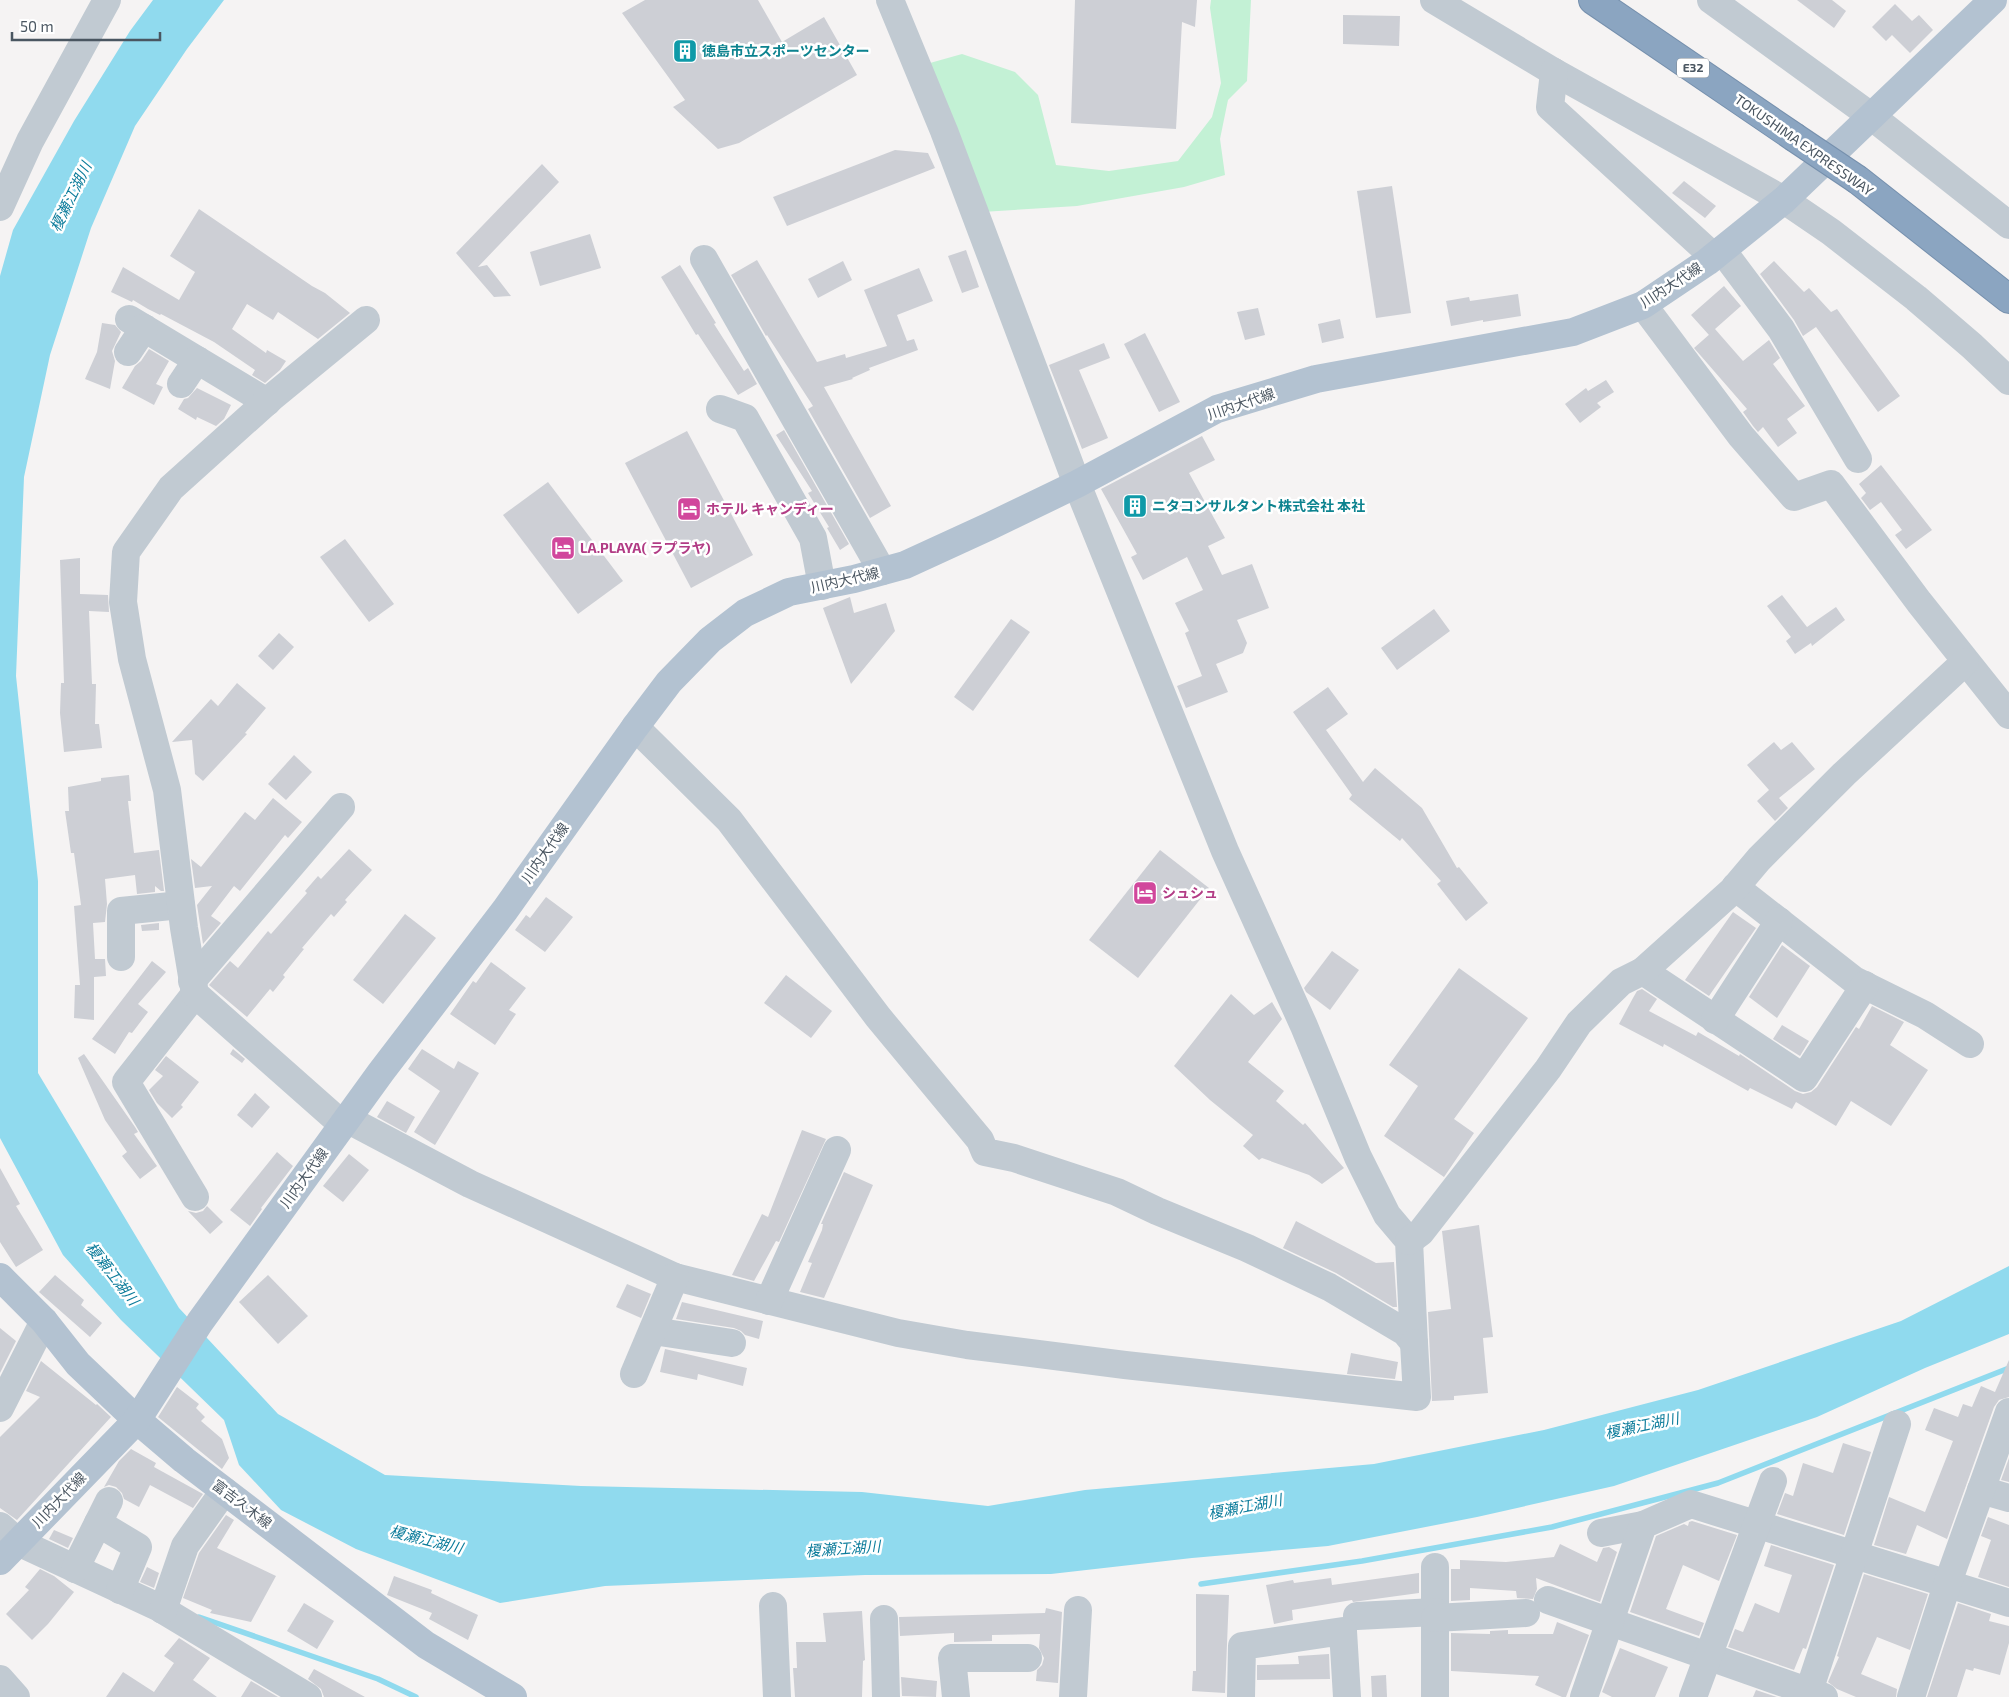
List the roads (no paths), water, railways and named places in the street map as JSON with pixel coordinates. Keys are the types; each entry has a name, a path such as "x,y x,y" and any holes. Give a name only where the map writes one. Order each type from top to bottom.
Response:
{"highway":[{"name":"TOKUSHIMA EXPRESSWAY","path":"1593,0 1858,180 2009,299"}],"main road":[{"name":"川内大代線","path":"6,1543 137,1420 200,1322 345,1122 505,910 635,727 669,682 710,640 745,613 788,592 822,586 905,565 1077,484 1217,410 1316,379 1573,332 1643,305 1718,254 1784,200 1993,0"},
{"name":"富吉久木線","path":"0,1277 44,1321 78,1364 137,1420 184,1460 426,1645 513,1697"}],"street":[{"path":"0,207 30,141 107,0"},
{"path":"366,320 267,402 171,488 126,552 123,602 132,659 167,790 181,904 194,988 345,1122 470,1184 675,1277 898,1333 966,1345 1125,1366 1417,1397 1408,1241 1387,1215 1358,1157 1304,1026 1225,851 1077,484 944,131 890,0"},
{"path":"1434,0 1469,9 1554,72 1784,200 1831,232 1916,298 2009,381"},
{"path":"1711,0 1871,116 2009,225"},
{"path":"1554,72 1550,107 1718,254 1781,329 1858,459"},
{"path":"704,259 882,571"},
{"path":"1643,305 1741,436 1794,497 1831,484 1965,662 2009,715"},
{"path":"128,352 136,323 267,402"},
{"path":"181,384 197,360"},
{"path":"720,410 745,418 813,538 822,586"},
{"path":"1408,1241 1421,1232 1548,1069 1579,1023 1622,982 1643,971 1735,887 1759,859 1844,774 1965,662"},
{"path":"635,727 729,820 878,1017 980,1140 985,1152 1014,1158 1117,1192 1157,1211 1247,1248 1329,1287 1405,1332 1414,1343"},
{"path":"195,1197 126,1082 194,988 341,808"},
{"path":"1735,887 1854,980 1924,1014 1970,1044"},
{"path":"121,957 121,911 181,904"},
{"path":"1715,1020 1779,921"},
{"path":"1643,971 1804,1078 1865,985"},
{"path":"769,1301 837,1150"},
{"path":"634,1374 675,1277"},
{"path":"0,1408 44,1321"},
{"path":"653,1330 732,1343"},
{"path":"1911,1697 1947,1585 2009,1412"},
{"path":"1357,1616 1435,1615 1537,1607 1611,1621 1814,1695 1854,1554 1897,1424"},
{"path":"1693,1697 1773,1481"},
{"path":"1981,1490 2009,1498"},
{"path":"163,1610 185,1546 224,1491"},
{"path":"1601,1532 1643,1525 1691,1504 2009,1603"},
{"path":"75,1569 103,1512 138,1547 120,1590"},
{"path":"1584,1697 1643,1525"},
{"path":"6,1543 75,1569 163,1610 308,1697"},
{"path":"1435,1567 1435,1697"},
{"path":"773,1606 776,1697"},
{"path":"1073,1697 1078,1610"},
{"path":"884,1619 886,1697"},
{"path":"1241,1697 1242,1646 1343,1631 1348,1697"},
{"path":"956,1697 952,1658 1028,1658"},
{"path":"0,1679 16,1697"}],"water":[{"name":"榎瀬江湖川","path":"153,0 224,0 187,49 135,126 91,228 50,355 24,477 16,676 38,881 38,1073 179,1308 278,1414 385,1475 581,1486 862,1492 988,1506 1085,1490 1374,1464 1544,1430 1698,1390 1901,1321 2009,1266 2009,1334 1925,1368 1817,1417 1614,1486 1477,1517 1328,1546 1192,1558 1051,1574 865,1575 605,1586 500,1603 356,1549 281,1510 239,1465 224,1420 121,1320 63,1255 0,1138 0,276 13,230 74,121 130,31"}],"waterway":[{"path":"1201,1584 1362,1561 1552,1527 1718,1483 2009,1368"},
{"path":"199,1617 378,1679 416,1697"}],"place":[{"name":"徳島市立スポーツセンター","path":"685,51"},
{"name":"ニタコンサルタント株式会社 本社","path":"1135,506"},
{"name":"ホテル キャンディー","path":"689,509"},
{"name":"LA.PLAYA( ラプラヤ)","path":"563,548"},
{"name":"シュシュ","path":"1145,893"}]}
